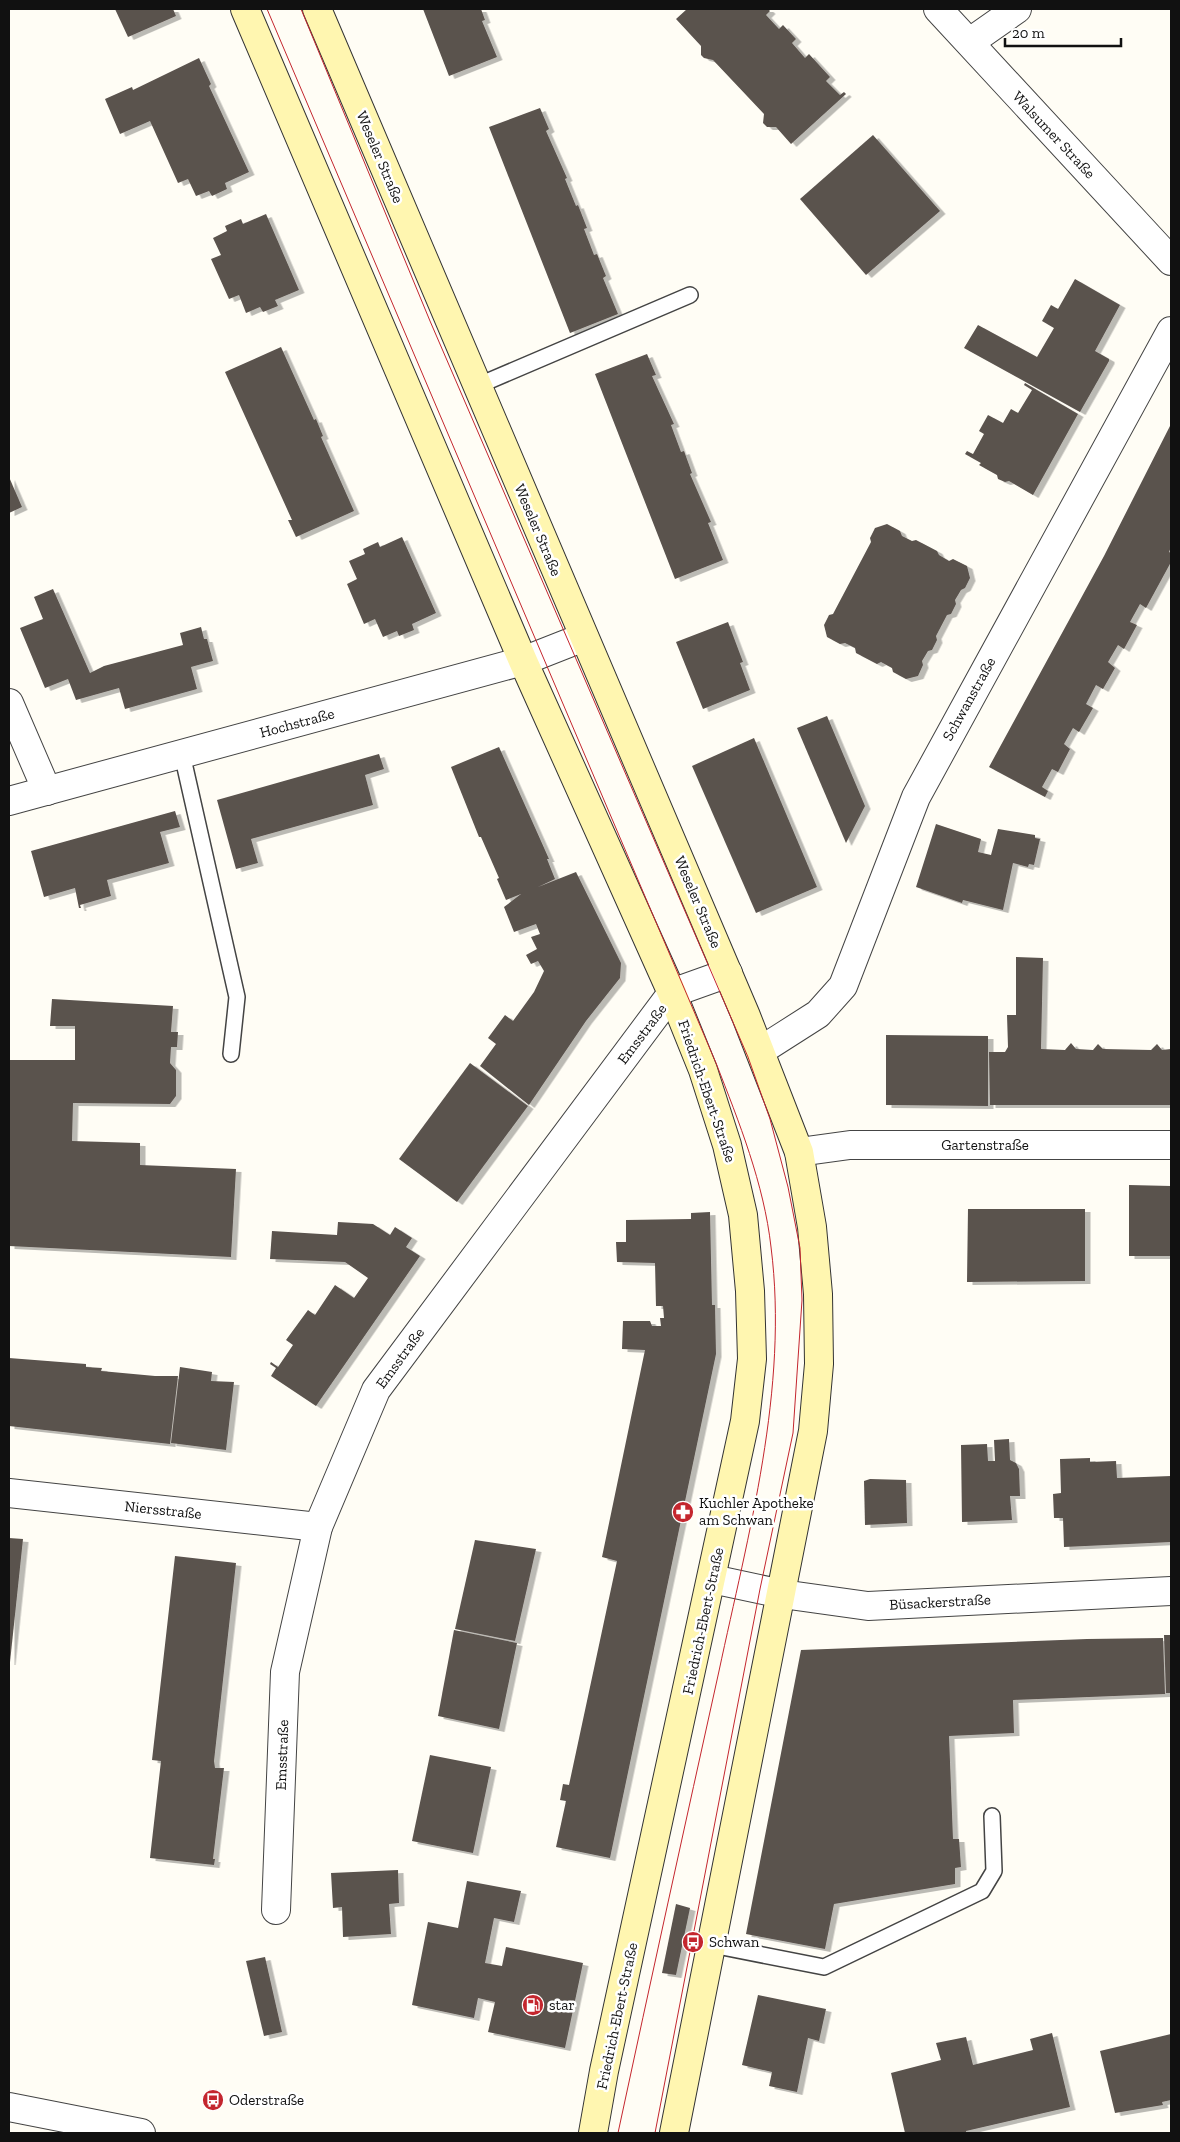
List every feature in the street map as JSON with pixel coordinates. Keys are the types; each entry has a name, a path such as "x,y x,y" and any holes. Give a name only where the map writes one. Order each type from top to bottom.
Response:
{"main road":[{"path":"245,9 523,661 672,993"},
{"name":"Weseler Straße","path":"316,9 760,1051"},
{"name":"Friedrich-Ebert-Straße","path":"593,2133 604,2071 746,1421 752,1359 750,1291 743,1215 727,1145 703,1070 672,993"},
{"path":"674,2133 813,1431 819,1364 818,1294 812,1227 799,1152 760,1051"}],"street":[{"name":"Walsumer Straße","path":"938,9 1171,261"},
{"path":"970,42 1017,9"},
{"name":"Schwanstraße","path":"760,1051 818,1014 843,986 916,796 1171,331"},
{"name":"Hochstraße","path":"9,801 523,661 584,637"},
{"path":"9,703 47,792"},
{"name":"Emsstraße","path":"276,1910 285,1672 318,1527 376,1390 672,993 728,973"},
{"name":"Gartenstraße","path":"799,1152 850,1145 1171,1145"},
{"name":"Niersstraße","path":"9,1493 318,1527"},
{"name":"Büsackerstraße","path":"712,1580 782,1594 868,1606 1171,1591"},
{"path":"9,2107 129,2133"}],"lane":[{"path":"477,386 690,295"},
{"path":"182,754 237,997 231,1054"},
{"path":"712,1945 824,1967 848,1957 982,1891 994,1871 992,1816"}],"building":[{"path":"115,9 173,9 176,16 128,37"},
{"path":"423,9 481,9 485,20 482,21 497,57 449,76"},
{"path":"687,9 768,9 770,11 766,15 779,29 783,25 796,39 792,43 805,58 809,54 830,77 826,81 840,95 844,92 846,94 791,144 776,127 767,127 763,123 764,114 713,60 704,58 701,55 701,46 676,19"},
{"path":"199,58 211,84 209,86 249,172 225,183 227,189 212,196 209,191 196,196 188,179 178,183 150,121 120,134 105,99 132,87 133,90"},
{"path":"540,108 549,129 546,131 567,178 565,179 576,206 578,205 587,228 584,229 594,255 597,254 606,276 603,278 618,314 570,333 489,127"},
{"path":"873,135 940,211 866,275 800,199"},
{"path":"266,214 299,290 275,300 278,306 263,312 260,307 246,313 239,295 229,299 211,259 221,255 213,238 227,231 225,226 241,219 243,224"},
{"path":"1075,279 1120,305 1095,351 1109,359 1109,361 1080,412 964,348 978,325 1037,357 1054,328 1042,321 1051,305 1058,309"},
{"path":"281,347 314,420 316,419 323,436 321,437 354,511 296,537 288,520 292,520 225,372"},
{"path":"647,354 656,375 652,376 674,424 671,425 681,452 684,451 692,473 690,474 711,522 708,523 723,560 675,579 595,374"},
{"path":"1025,383 1078,414 1033,495 1009,481 1005,482 998,479 997,475 979,465 981,463 965,454 967,451 973,454 984,434 979,431 988,415 1003,423 1011,409 1018,413 1032,390 1024,385"},
{"path":"1171,424 1171,547 1169,552 1171,553 1171,562 1146,608 1140,604 1130,622 1137,625 1124,649 1118,645 1108,662 1115,668 1103,689 1096,685 1086,704 1093,708 1079,732 1073,728 1064,744 1070,749 1058,772 1052,769 1042,787 1048,791 1045,797 989,767 1104,556"},
{"path":"9,477 22,507 9,513"},
{"path":"887,524 900,531 902,536 912,541 916,540 937,551 939,555 949,561 953,559 967,566 970,578 965,588 961,590 955,600 956,604 951,614 947,615 936,636 937,640 932,650 928,651 922,661 923,665 918,676 906,679 893,672 892,668 881,662 877,664 856,653 855,648 845,643 840,644 827,637 824,625 829,615 833,614 871,542 870,538 875,528"},
{"path":"402,537 436,613 412,624 414,630 399,636 397,631 383,637 375,619 364,624 347,584 357,579 349,561 365,554 363,549 378,542 380,547"},
{"path":"53,589 90,673 104,666 183,645 180,633 201,627 204,639 207,639 213,661 191,667 197,689 125,709 119,688 76,700 68,679 45,688 20,628 43,619 34,597"},
{"path":"728,622 743,662 740,663 750,690 703,709 676,642"},
{"path":"827,716 865,806 846,843 797,728"},
{"path":"754,738 817,887 756,913 692,766"},
{"path":"499,747 549,859 547,859 555,879 538,887 576,872 621,963 620,978 586,1021 529,1105 480,1066 496,1044 488,1038 505,1015 513,1021 534,992 544,971 538,961 531,964 526,955 537,949 531,937 540,934 536,924 514,932 504,907 521,894 506,900 497,879 499,878 481,837 479,837 451,767"},
{"path":"379,754 384,769 365,775 373,805 251,839 258,863 236,869 217,800"},
{"path":"175,811 180,827 160,832 169,863 107,880 111,896 80,905 81,908 79,908 75,888 44,897 31,851"},
{"path":"936,824 981,839 978,852 991,855 998,829 1035,835 1035,838 1040,839 1034,865 1029,864 1028,867 1013,863 1003,910 963,900 962,903 916,887"},
{"path":"1016,957 1043,958 1041,1049 1065,1050 1071,1043 1076,1049 1093,1050 1098,1044 1103,1049 1151,1050 1157,1044 1162,1050 1171,1049 1171,1105 990,1105 989,1052 1005,1052 1008,1047 1007,1015 1016,1015"},
{"path":"52,999 173,1006 171,1032 178,1032 177,1047 171,1047 170,1063 176,1070 176,1096 170,1104 73,1103 72,1141 140,1143 140,1165 236,1169 231,1257 9,1246 9,1060 75,1060 75,1026 50,1026"},
{"path":"886,1035 988,1036 988,1106 886,1105"},
{"path":"470,1063 528,1106 457,1202 399,1159"},
{"path":"1129,1185 1171,1186 1171,1256 1129,1256"},
{"path":"968,1209 1085,1209 1085,1281 967,1282"},
{"path":"710,1212 712,1305 715,1305 716,1354 610,1858 556,1847 566,1801 560,1800 563,1784 569,1785 617,1561 602,1557 645,1350 622,1349 623,1321 650,1321 652,1326 661,1326 660,1318 664,1318 663,1306 656,1306 655,1263 617,1262 616,1242 626,1242 626,1220 691,1219 691,1213"},
{"path":"338,1222 373,1224 390,1235 395,1227 412,1238 406,1247 420,1256 316,1406 271,1376 276,1368 270,1364 271,1362 278,1367 293,1345 286,1340 308,1310 315,1315 335,1285 354,1298 368,1278 345,1262 270,1259 272,1231 337,1235"},
{"path":"9,1358 86,1364 86,1367 102,1368 101,1371 178,1376 170,1444 9,1426"},
{"path":"180,1367 212,1372 211,1381 234,1382 226,1450 171,1443"},
{"path":"1009,1439 1010,1460 1016,1463 1019,1469 1020,1496 1010,1496 1012,1520 962,1522 961,1445 987,1444 988,1461 995,1461 994,1440"},
{"path":"1090,1458 1090,1462 1116,1461 1117,1478 1171,1476 1171,1542 1064,1547 1063,1518 1054,1518 1053,1494 1061,1493 1060,1459"},
{"path":"870,1479 906,1480 907,1523 865,1525 864,1481"},
{"path":"9,1538 23,1539 10,1662 9,1662"},
{"path":"475,1540 536,1549 515,1641 455,1629"},
{"path":"175,1556 236,1563 214,1761 215,1768 224,1768 213,1859 215,1859 214,1865 150,1858 161,1761 152,1760"},
{"path":"454,1630 517,1643 499,1729 438,1716"},
{"path":"1164,1635 1171,1635 1171,1693 1166,1693"},
{"path":"1163,1638 1165,1694 1013,1700 1014,1733 949,1736 953,1839 959,1839 961,1867 955,1868 955,1884 834,1904 825,1949 746,1934 801,1650 1087,1639"},
{"path":"430,1755 491,1767 473,1853 412,1841"},
{"path":"398,1870 399,1903 389,1904 391,1934 343,1937 342,1907 333,1908 331,1873"},
{"path":"467,1881 521,1891 514,1922 494,1918 485,1963 502,1966 506,1947 583,1963 565,2048 488,2032 495,2002 478,1998 474,2018 412,2005 428,1922 458,1928"},
{"path":"676,1904 690,1908 676,1975 662,1973"},
{"path":"265,1957 282,2032 264,2036 246,1961"},
{"path":"758,1995 826,2009 819,2041 808,2038 797,2092 769,2086 772,2072 742,2065"},
{"path":"1052,2033 1070,2107 966,2131 966,2133 905,2133 891,2073 941,2060 936,2043 966,2037 973,2065 1033,2050 1030,2039"},
{"path":"1171,2034 1171,2100 1162,2102 1163,2105 1115,2113 1100,2051"}],"tram line":[{"path":"267,9 716,1063 750,1154 768,1223 775,1300 775,1354 763,1461 742,1567 618,2133"},
{"path":"301,9 430,321 748,1057 770,1119 788,1187 800,1248 802,1300 793,1433 760,1589 655,2133"}],"place":[{"name":"Kuchler Apotheke am Schwan","path":"683,1512"},
{"name":"Schwan","path":"693,1942"},
{"name":"star","path":"533,2005"},
{"name":"Oderstraße","path":"213,2100"}]}
